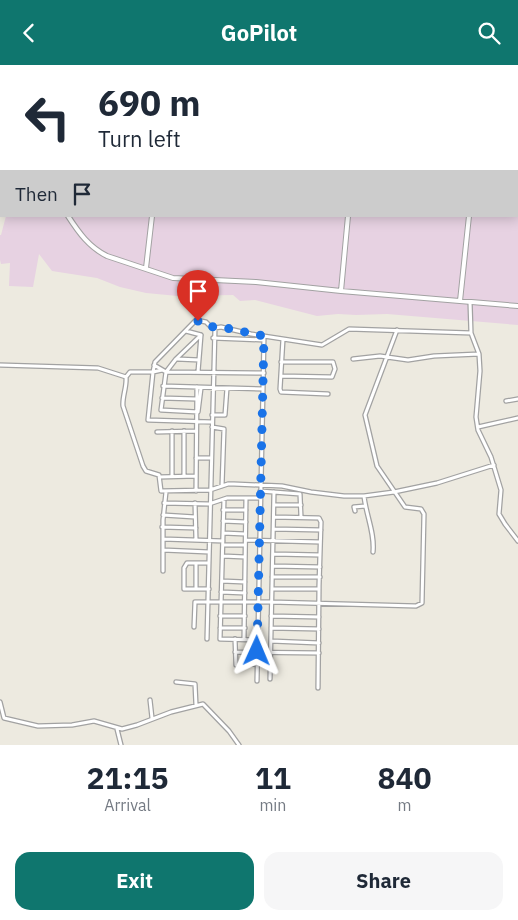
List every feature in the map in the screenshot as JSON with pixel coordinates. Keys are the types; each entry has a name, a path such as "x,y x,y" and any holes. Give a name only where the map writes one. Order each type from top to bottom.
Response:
{"street":[{"path":"513,65 518,65"},
{"path":"69,217 84,239 96,251 173,278 256,283 518,306"},
{"path":"146,269 152,217"},
{"path":"341,291 348,217"},
{"path":"460,301 468,217"},
{"path":"470,302 471,333 479,354 481,378 476,417 478,427 480,436 494,465 501,490 499,515 518,541"},
{"path":"212,422 148,420 154,365 196,321 206,322 214,328 221,327 264,338"},
{"path":"207,639 214,328"},
{"path":"214,338 283,339 322,345 349,329 471,333"},
{"path":"194,627 195,603 271,602 416,606 422,603 424,513 421,509 406,509 377,466 365,415 397,330"},
{"path":"186,331 200,335"},
{"path":"199,388 200,411 161,411 164,371 200,335"},
{"path":"198,373 200,335"},
{"path":"256,681 264,338"},
{"path":"283,339 281,392 328,394"},
{"path":"188,347 199,347"},
{"path":"353,359 373,356 408,360 434,356 479,354"},
{"path":"176,359 199,360"},
{"path":"281,362 333,362 334,373 330,377 281,376"},
{"path":"0,365 98,368 126,377"},
{"path":"154,365 164,371"},
{"path":"163,571 163,492 159,489 160,477 158,473 145,470 133,440 122,404 126,377 130,372 164,371 264,373"},
{"path":"163,386 264,389"},
{"path":"212,415 225,415 227,388"},
{"path":"162,398 198,399"},
{"path":"506,401 518,399"},
{"path":"196,412 196,491"},
{"path":"478,427 518,418"},
{"path":"212,427 224,429 222,486"},
{"path":"158,431 196,431"},
{"path":"172,431 172,476"},
{"path":"184,431 184,476"},
{"path":"196,458 211,458"},
{"path":"163,492 210,490 229,484 282,486 311,492 344,496 364,496 437,483 494,465"},
{"path":"160,477 196,476"},
{"path":"260,491 298,493 300,496 301,517"},
{"path":"270,679 274,492"},
{"path":"364,496 367,518 371,525 374,552"},
{"path":"244,639 246,498"},
{"path":"164,503 209,504 224,499 260,498"},
{"path":"224,499 220,639 257,640"},
{"path":"195,503 196,540"},
{"path":"274,505 301,505"},
{"path":"354,511 356,507 365,506"},
{"path":"224,510 246,510"},
{"path":"163,515 195,517"},
{"path":"274,517 320,518 318,688"},
{"path":"223,521 246,522"},
{"path":"162,527 196,528"},
{"path":"274,529 320,530"},
{"path":"223,533 246,534"},
{"path":"163,539 245,545"},
{"path":"246,540 320,542"},
{"path":"163,550 209,552"},
{"path":"274,554 320,555"},
{"path":"223,556 245,557"},
{"path":"209,563 186,563 184,568 184,589 209,589"},
{"path":"196,563 196,589"},
{"path":"273,566 320,567"},
{"path":"272,577 320,577"},
{"path":"222,581 245,582"},
{"path":"272,589 319,589"},
{"path":"222,592 244,593"},
{"path":"220,616 245,616"},
{"path":"271,616 319,617"},
{"path":"220,628 245,628"},
{"path":"270,628 319,629"},
{"path":"236,639 236,665 257,664"},
{"path":"270,641 319,643"},
{"path":"236,652 319,653"},
{"path":"176,682 194,683 196,705"},
{"path":"150,701 152,718"},
{"path":"0,702 4,718 29,725 63,726 92,720 117,729 130,727 152,718 205,704 239,745"},
{"path":"117,729 121,745"}],"shaded area":[{"path":"6,217 518,217 518,325 387,314 317,316 255,300 240,301 233,295 178,296 146,293 120,287 97,278 52,271 39,254 33,287 9,286 10,263 1,264 0,260 1,235"}],"route":[{"path":"198,321 206,322 214,328 221,327 264,336 257,651"}]}
